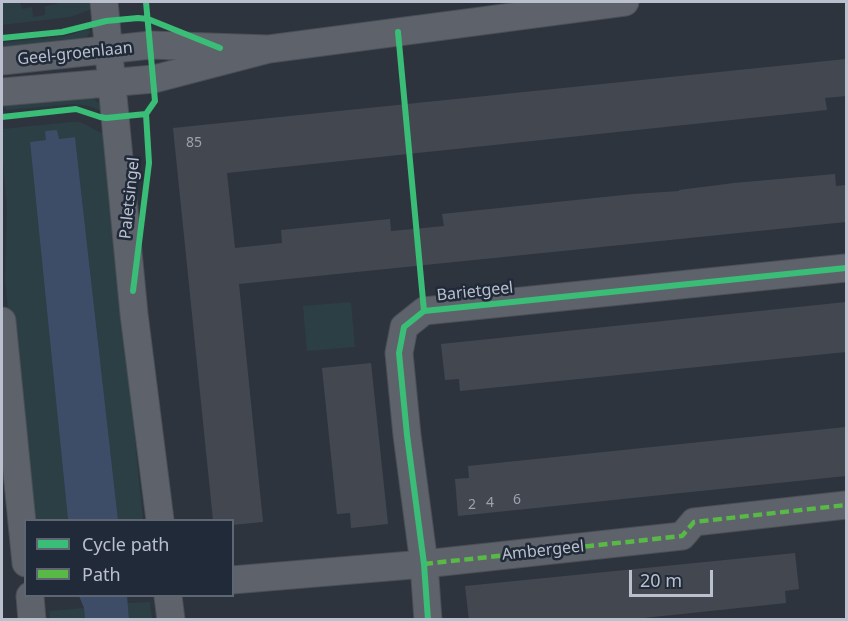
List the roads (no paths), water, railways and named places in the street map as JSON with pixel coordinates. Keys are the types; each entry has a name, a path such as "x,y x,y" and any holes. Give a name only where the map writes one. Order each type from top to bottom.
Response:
{"street":[{"name":"Paletsingel","path":"104,2 135,314 160,519"},
{"name":"Geel-groenlaan","path":"2,92 154,79 269,49 626,2"},
{"name":"Geel-groenlaan","path":"2,62 151,45 269,49"},
{"name":"Barietgeel","path":"429,620 399,353 404,327 424,310 846,268"},
{"path":"2,332 24,544"},
{"name":"Ambergeel","path":"234,579 424,564 682,536 694,522 846,505"},
{"path":"30,597 32,620"},
{"path":"168,597 171,620"}],"water":[{"path":"57,130 59,139 75,137 118,519 68,519 30,142 46,140 45,131"},
{"path":"79,597 127,597 129,619 85,619"}]}
